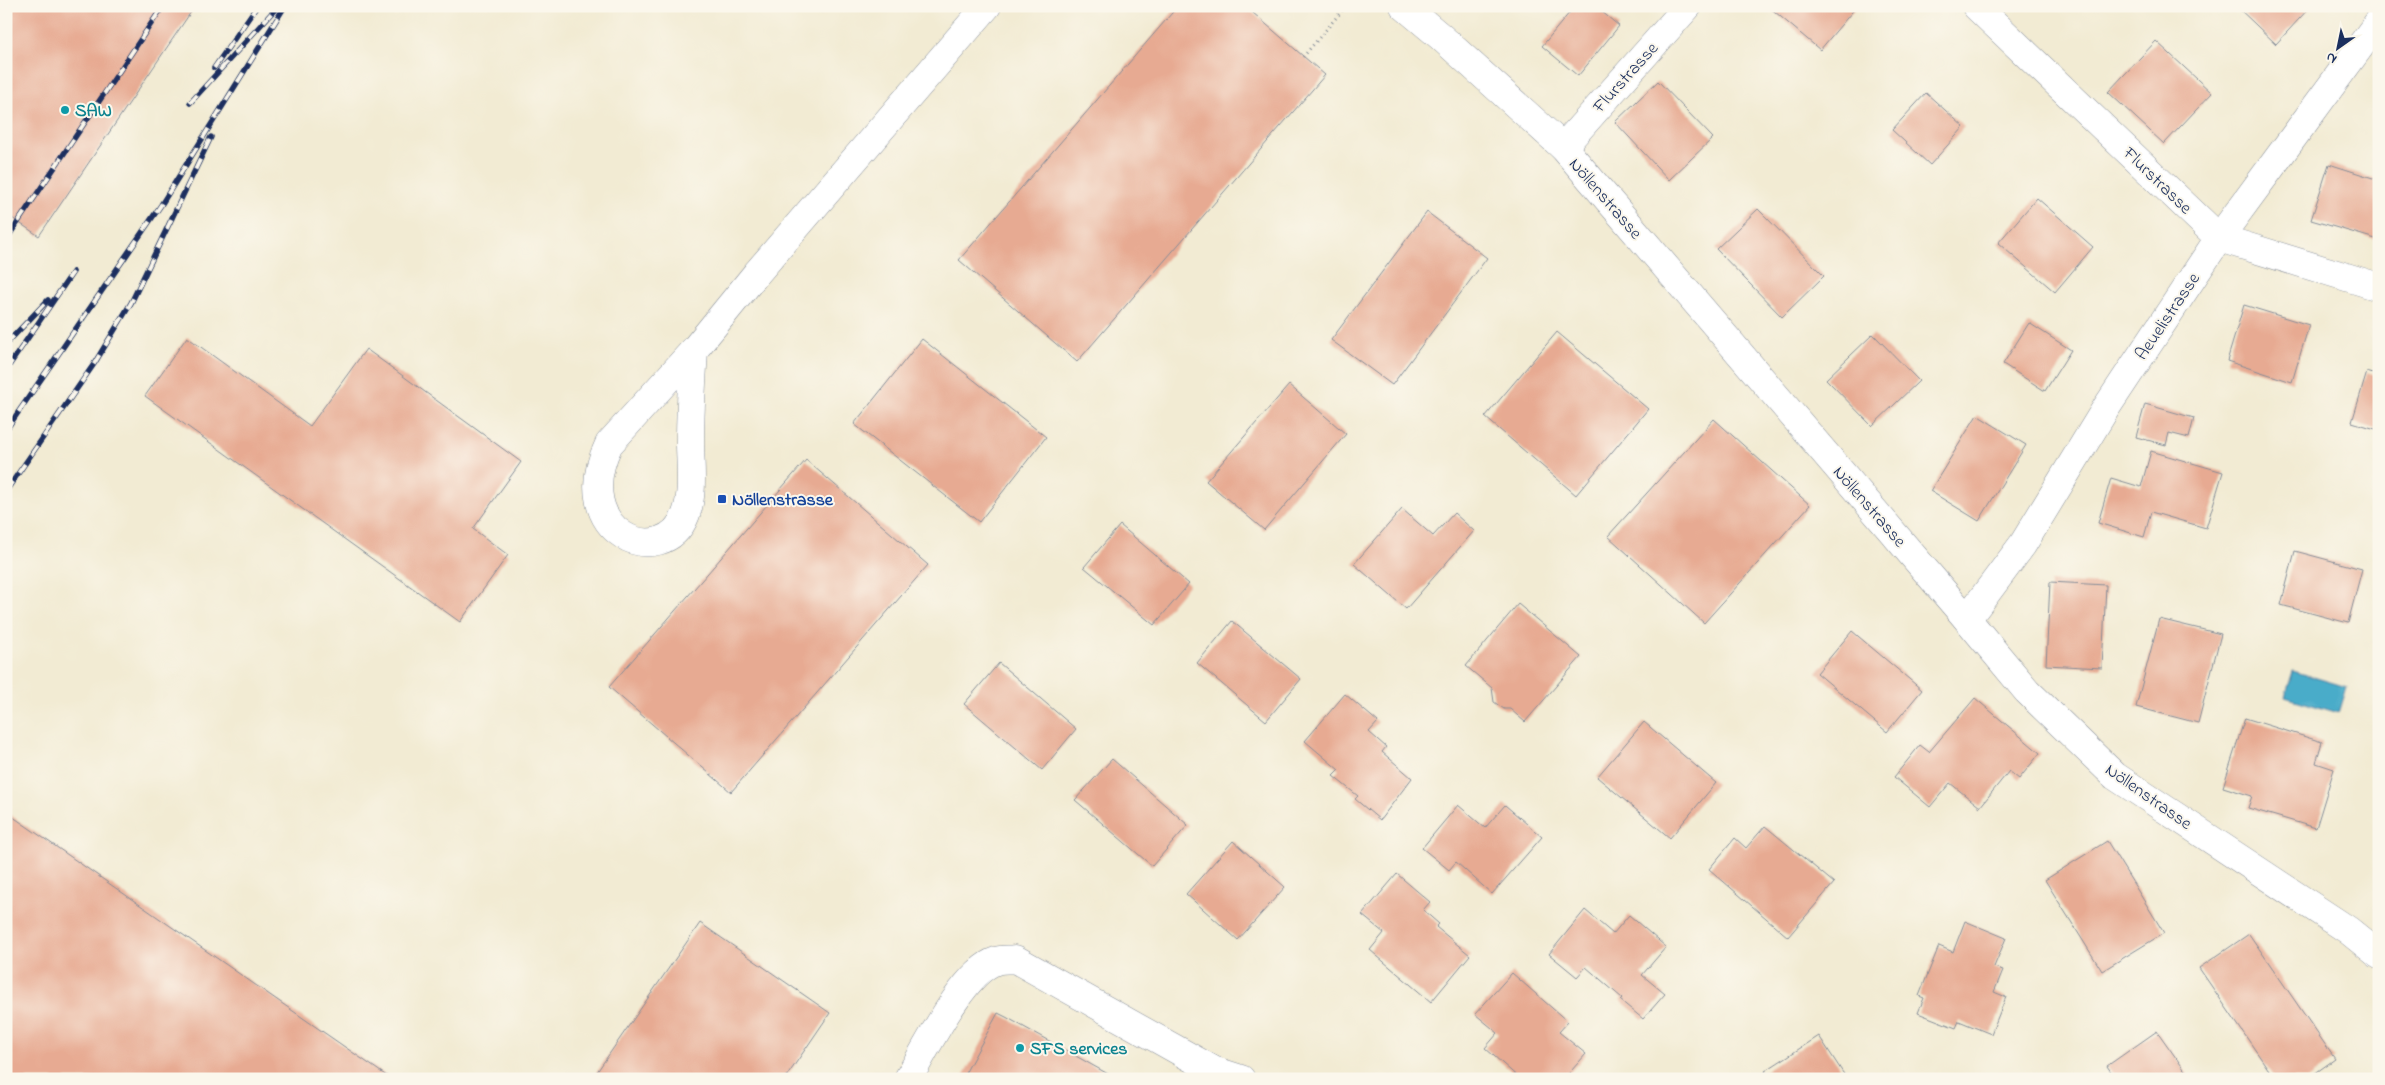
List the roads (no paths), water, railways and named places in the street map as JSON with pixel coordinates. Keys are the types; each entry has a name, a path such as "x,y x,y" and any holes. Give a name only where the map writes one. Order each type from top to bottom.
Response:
{"street":[{"path":"694,350 690,406 690,504 679,526 670,534 653,541 635,541 623,537 605,519 599,500 598,478 601,460 609,444 694,350 756,274 987,6"},
{"name":"Nöllenstrasse","path":"1404,6 1441,36 1563,147 1967,619 2026,692 2115,776 2348,930 2379,955"},
{"name":"Flurstrasse","path":"1563,147 1688,6"},
{"name":"Flurstrasse","path":"1976,6 2219,238 2379,286"},
{"name":"Aeuelistrasse","path":"1967,619 2023,544 2106,408 2219,238 2379,21"},
{"path":"908,1079 956,998 978,973 996,961 1015,960 1213,1070 1241,1079"}],"water":[{"path":"2293,671 2347,687 2339,713 2285,697"}],"railway":[{"path":"6,240 163,6"},
{"path":"214,68 257,6"},
{"path":"190,103 278,6"},
{"path":"6,430 161,205 285,6"},
{"path":"6,491 94,364 131,303 211,137"},
{"path":"6,370 73,272"},
{"path":"6,344 48,300"}],"place":[{"name":"SAW","path":"65,110"},
{"name":"Nöllenstrasse","path":"722,499"},
{"name":"SFS services","path":"1020,1048"}]}
